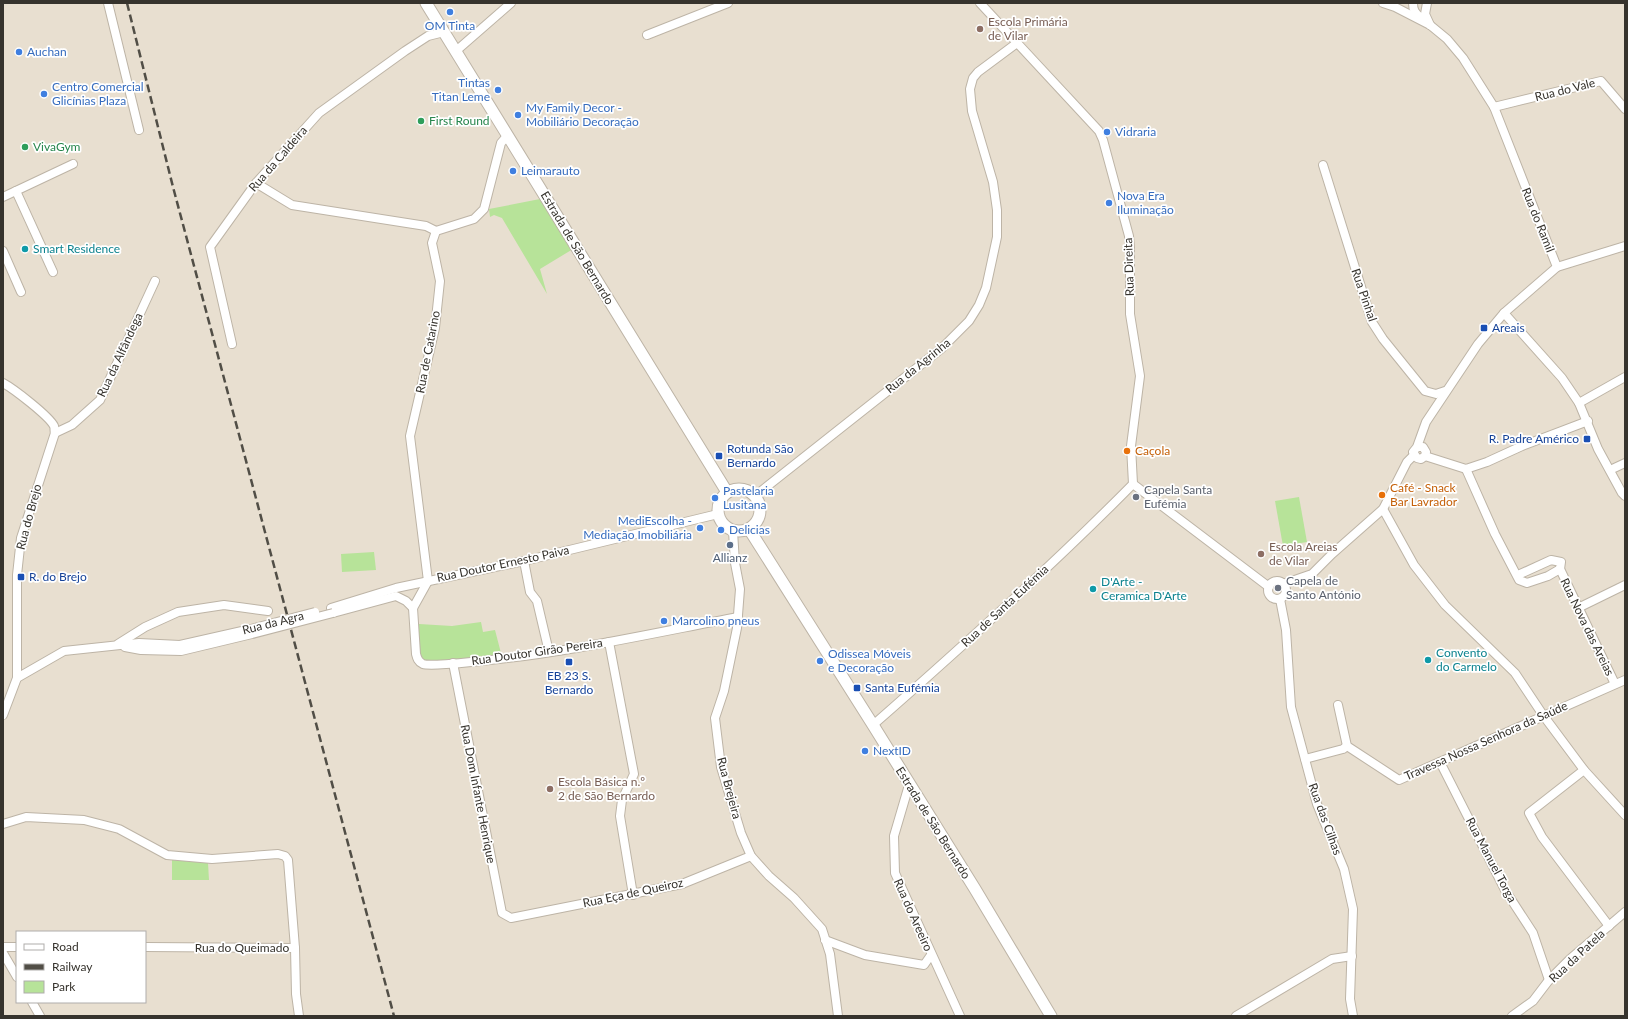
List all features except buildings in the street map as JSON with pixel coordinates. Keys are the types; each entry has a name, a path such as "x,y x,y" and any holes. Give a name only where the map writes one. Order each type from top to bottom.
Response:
{"main road":[{"name":"Estrada de São Bernardo","path":"426,3 728,492"},
{"path":"733,490 745,490 755,496 758,501 760,514 758,520 749,530 734,531 723,525 718,514 720,502 728,492 733,490"},
{"name":"Estrada de São Bernardo","path":"749,530 975,889 1050,1016"}],"street":[{"path":"108,3 140,130"},
{"path":"456,51 511,3"},
{"path":"647,35 728,3"},
{"name":"Rua Direita","path":"980,3 1101,135 1129,236 1130,314 1140,376 1132,446 1133,484"},
{"path":"1383,3 1395,7 1430,25"},
{"path":"1413,3 1413,8 1416,14 1430,25"},
{"path":"1427,3 1425,14 1430,25"},
{"name":"Rua do Ramil","path":"1417,446 1426,422 1478,344 1504,313 1557,267 1494,107 1463,58 1447,39 1430,25"},
{"name":"Rua da Caldeira","path":"232,344 210,247 256,183 319,113 411,47 428,36 444,32"},
{"name":"Rua da Agrinha","path":"755,496 942,348 969,321 979,305 986,288 997,237 997,210 993,182 972,111 970,89 973,78 978,72 1017,43"},
{"name":"Rua do Vale","path":"1494,107 1601,81 1625,109"},
{"path":"256,183 292,205 426,226 436,231 474,219 484,209 501,143 508,135"},
{"path":"3,197 74,164"},
{"name":"Rua Pinhal","path":"1323,165 1372,322 1383,339 1425,391 1436,394 1446,391"},
{"path":"16,191 53,272"},
{"name":"Rua de Catarino","path":"428,581 410,436 435,328 440,281 432,243 436,231"},
{"path":"1557,267 1625,246"},
{"path":"3,251 21,292"},
{"name":"Rua da Alfândega","path":"55,433 72,425 100,400 155,281"},
{"path":"1504,313 1562,378 1579,404 1588,421 1598,449 1625,496"},
{"path":"1579,404 1625,377"},
{"path":"3,383 36,407 54,426 55,433"},
{"path":"1414,455 1421,459 1425,456 1466,469 1588,421"},
{"name":"Rua do Brejo","path":"17,678 16,575 21,538 55,433"},
{"path":"1269,587 1276,581 1284,584 1312,574 1332,554 1383,509 1407,462 1414,455 1414,449 1417,446 1423,447 1426,452 1425,456"},
{"path":"1610,470 1625,463"},
{"path":"1466,469 1501,546 1513,570 1518,575"},
{"path":"1133,484 1269,587"},
{"name":"Rua de Santa Eufémia","path":"873,725 1045,570 1133,484"},
{"path":"1383,509 1414,565 1445,605 1515,673 1543,715 1584,770 1625,815"},
{"name":"Rua Doutor Ernesto Paiva","path":"428,581 718,514"},
{"name":"Rua Brejeira","path":"734,531 735,563 740,589 737,628 724,692 715,718 721,767 741,833 751,856 769,876 794,898 822,929 830,954 838,1016"},
{"path":"524,560 530,592 537,601 549,652"},
{"name":"Rua Nova das Areias","path":"1560,569 1548,576 1527,583 1519,580 1518,575 1551,560 1560,562 1560,569 1615,684"},
{"path":"413,608 428,581"},
{"name":"Rua da Agra","path":"332,610 396,588 428,581"},
{"path":"1269,587 1268,590 1271,597 1280,599 1285,595 1286,590 1284,584"},
{"path":"1578,608 1625,585"},
{"name":"Rua da Agra","path":"17,678 64,651 139,643 180,644 251,632 332,610 396,596 406,601 413,608"},
{"name":"Rua das Cilhas","path":"1280,599 1286,630 1291,708 1317,804 1344,869 1353,909 1350,999 1353,1016"},
{"name":"Rua da Agra","path":"116,646 145,627 178,612 224,605 268,611"},
{"name":"Rua Doutor Girão Pereira","path":"413,608 416,654 418,660 423,664 453,664 509,659 609,642 738,617"},
{"path":"609,642 634,774 622,800 620,816 633,895"},
{"name":"Rua Dom Infante Henrique","path":"453,664 502,913 511,918"},
{"path":"3,715 17,678"},
{"name":"Travessa Nossa Senhora da Saúde","path":"1347,746 1399,780 1625,680"},
{"path":"1305,760 1343,749 1347,746 1338,705"},
{"name":"Rua Manuel Torga","path":"1440,762 1504,890 1533,933 1549,980"},
{"path":"1584,770 1529,813 1542,837 1609,926"},
{"name":"Rua do Areeiro","path":"909,785 894,836 895,873 960,1016"},
{"path":"3,824 26,817 84,820 119,829 167,855 212,860 278,854 285,856 288,860 295,948"},
{"name":"Rua Eça de Queiroz","path":"511,918 633,895 682,884 751,856"},
{"name":"Rua da Patela","path":"1512,1016 1533,1001 1549,980 1570,959 1625,912"},
{"path":"826,940 865,955 924,965 931,955"},
{"path":"3,947 16,947"},
{"name":"Rua do Queimado","path":"146,947 295,948 296,994 299,1016"},
{"path":"3,953 16,975"},
{"path":"1236,1016 1332,959 1352,956"},
{"path":"33,1003 40,1016"}],"green space":[{"path":"540,199 573,249 540,269 547,294 502,218 494,215 490,217 489,209"},
{"path":"1299,497 1307,542 1283,546 1275,501"},
{"path":"374,552 376,570 342,572 341,554"},
{"path":"481,622 483,632 495,630 502,657 425,661 418,657 419,624 452,626"},
{"path":"172,860 208,863 209,880 172,880"}],"railway":[{"path":"127,3 173,187 394,1016"}],"place":[{"name":"OM Tinta","path":"450,12"},
{"name":"Escola Primária de Vilar","path":"980,29"},
{"name":"Auchan","path":"19,52"},
{"name":"Tintas Titan Leme","path":"498,90"},
{"name":"Centro Comercial Glicínias Plaza","path":"44,94"},
{"name":"My Family Decor - Mobiliário Decoração","path":"518,115"},
{"name":"First Round","path":"421,121"},
{"name":"Vidraria","path":"1107,132"},
{"name":"VivaGym","path":"25,147"},
{"name":"Leimarauto","path":"513,171"},
{"name":"Nova Era Iluminação","path":"1109,203"},
{"name":"Smart Residence","path":"25,249"},
{"name":"Areais","path":"1484,328"},
{"name":"R. Padre Américo","path":"1587,439"},
{"name":"Caçola","path":"1127,451"},
{"name":"Rotunda São Bernardo","path":"719,456"},
{"name":"Café - Snack Bar Lavrador","path":"1382,495"},
{"name":"Capela Santa Eufémia","path":"1136,497"},
{"name":"Pastelaria Lusitana","path":"715,498"},
{"name":"MediEscolha - Mediação Imobiliária","path":"700,528"},
{"name":"Delicias","path":"721,530"},
{"name":"Allianz","path":"730,545"},
{"name":"Escola Areias de Vilar","path":"1261,554"},
{"name":"R. do Brejo","path":"21,577"},
{"name":"Capela de Santo António","path":"1278,588"},
{"name":"D'Arte - Ceramica D'Arte","path":"1093,589"},
{"name":"Marcolino pneus","path":"664,621"},
{"name":"Convento do Carmelo","path":"1428,660"},
{"name":"Odissea Móveis e Decoração","path":"820,661"},
{"name":"EB 23 S. Bernardo","path":"569,662"},
{"name":"Santa Eufémia","path":"857,688"},
{"name":"NextID","path":"865,751"},
{"name":"Escola Básica n.º 2 de São Bernardo","path":"550,789"}]}
